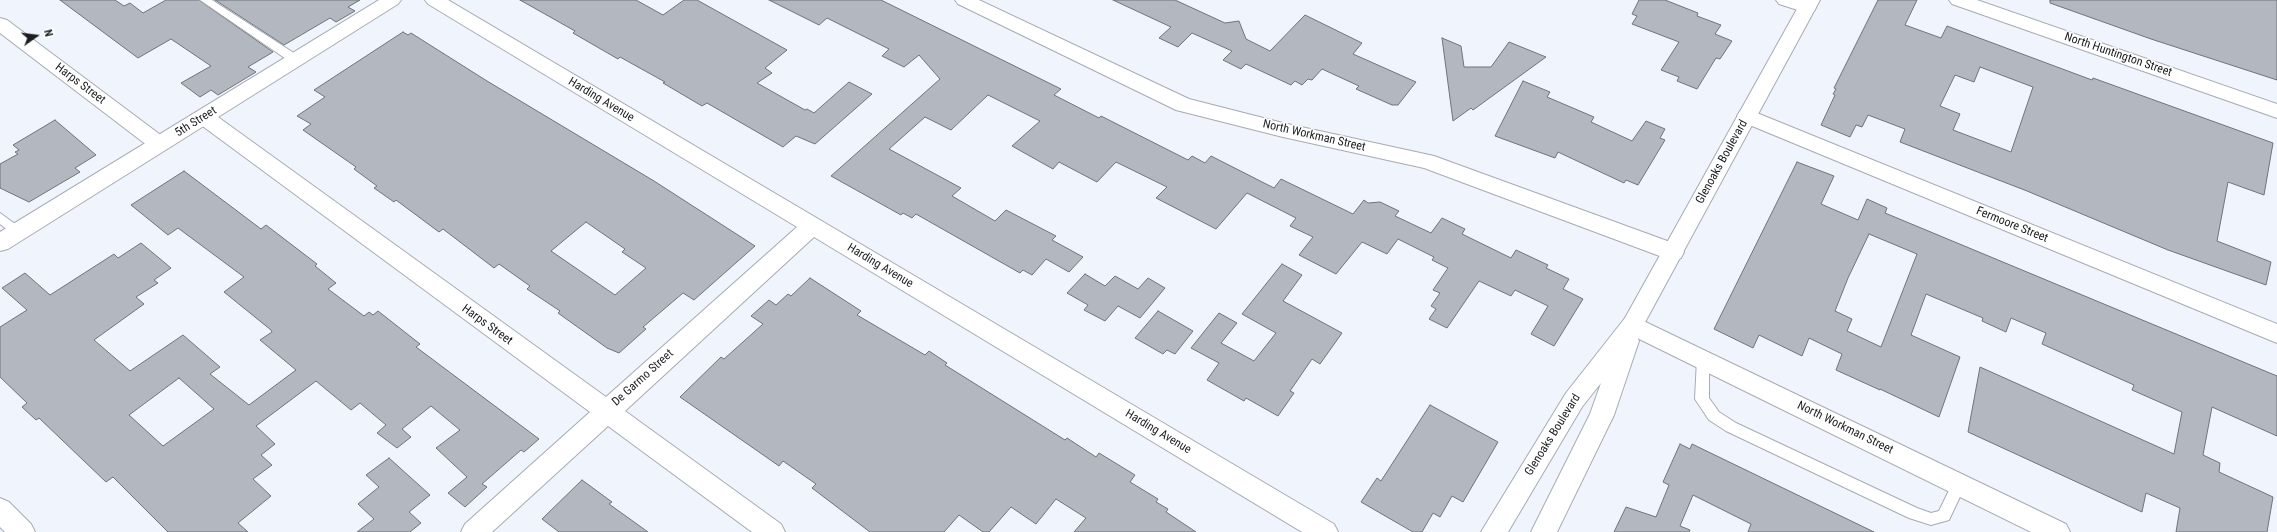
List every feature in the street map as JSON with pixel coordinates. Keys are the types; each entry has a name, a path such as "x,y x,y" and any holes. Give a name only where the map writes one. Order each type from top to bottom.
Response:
{"street":[{"name":"5th Street","path":"0,243 392,0"},
{"name":"Harding Avenue","path":"434,0 1325,532"},
{"name":"North Workman Street","path":"964,0 1183,105 1283,130 1427,161 1673,252"},
{"path":"1786,0 1809,3"},
{"name":"North Huntington Street","path":"1958,0 2277,111"},
{"name":"Glenoaks Boulevard","path":"1494,532 1574,400 1633,324 1809,3"},
{"name":"Harps Street","path":"0,24 159,144"},
{"name":"Fermoore Street","path":"1747,116 2277,334"},
{"name":"Harps Street","path":"204,117 772,532"},
{"name":"De Garmo Street","path":"474,532 812,225"},
{"name":"North Workman Street","path":"1633,324 2057,532"},
{"name":"Glenoaks Boulevard","path":"1544,532 1602,415 1633,324"},
{"path":"0,510 22,532"}],"lane":[{"path":"205,0 296,60"},
{"path":"0,217 18,232"},
{"path":"1703,358 1702,399 1714,416 1731,427 1914,514 1931,519 1944,516 1958,484"}],"building":[{"path":"60,0 115,0 124,6 130,3 143,13 166,0 199,0 273,52 248,67 256,72 218,95 211,90 200,97 181,83 211,66 171,39 138,58"},
{"path":"215,0 360,0 348,7 355,11 336,22 330,18 284,45"},
{"path":"520,0 636,0 663,15 684,0 697,0 787,50 765,68 772,73 757,83 805,110 807,109 814,113 849,82 872,94 815,144 796,136 783,147 707,103 702,106 663,83 665,82 620,57 618,59 573,33 575,31"},
{"path":"769,0 881,0 1061,89 1054,95 1099,118 1101,116 1188,160 1192,156 1205,163 1211,156 1274,188 1281,179 1353,214 1364,200 1368,203 1380,202 1399,211 1395,216 1431,233 1442,218 1465,229 1462,234 1511,258 1516,250 1548,265 1546,268 1569,279 1563,289 1583,299 1554,346 1531,334 1548,306 1515,290 1511,296 1479,281 1447,328 1429,319 1436,309 1431,306 1440,293 1433,290 1448,268 1432,260 1434,257 1398,239 1387,254 1362,242 1336,274 1299,255 1313,237 1290,226 1296,218 1247,193 1216,229 1156,198 1167,187 1116,162 1097,182 1059,162 1053,169 1012,146 1040,121 988,95 951,130 925,117 889,149 961,188 952,196 995,221 1006,210 1056,236 1052,240 1083,257 1069,272 1046,259 1032,275 1023,270 1020,273 916,214 912,218 903,213 901,215 831,176 940,79 919,55 904,67 882,56 889,49 827,18 819,25"},
{"path":"1113,0 1175,0 1225,23 1239,21 1246,39 1270,51 1305,15 1362,43 1353,54 1416,82 1398,105 1392,105 1356,89 1359,86 1322,69 1312,80 1308,79 1302,85 1295,81 1291,85 1246,64 1241,69 1223,60 1232,51 1192,33 1178,47 1159,38 1171,27"},
{"path":"1639,0 1665,0 1698,13 1697,16 1721,25 1715,34 1732,41 1720,59 1716,58 1697,89 1677,81 1679,77 1661,70 1679,42 1632,24 1637,16 1632,14"},
{"path":"1878,0 1917,0 1905,25 1941,38 1947,26 2092,80 2093,78 2273,143 2264,195 2228,182 2217,241 2271,262 2266,285 2168,250 2027,191 1900,142 1905,129 1868,115 1862,127 1856,125 1850,137 1821,125 1835,95 1833,94 1836,89 1834,88","holes":["1980,67 2033,87 2011,152 1953,130 1960,114 1940,106 1955,75 1974,82"]},
{"path":"2050,0 2277,0 2277,80 2151,39 2050,3"},
{"path":"403,32 408,35 411,33 487,81 654,181 755,246 694,300 683,293 643,327 646,329 619,353 607,348 558,313 560,311 527,289 530,286 499,264 494,268 443,229 439,232 396,200 394,202 374,188 377,186 354,169 356,167 303,130 311,124 297,116 325,97 314,90","holes":["586,222 625,249 622,252 646,268 615,295 551,251"]},
{"path":"1442,38 1461,46 1464,67 1491,67 1509,42 1546,57 1473,110 1471,108 1453,121"},
{"path":"1523,81 1550,92 1547,97 1594,117 1591,122 1632,141 1646,121 1665,129 1660,138 1665,140 1638,185 1626,180 1624,183 1558,152 1555,158 1495,136"},
{"path":"55,120 96,155 75,168 80,172 29,202 0,188 0,164 18,154 15,152 19,150 13,145"},
{"path":"1797,162 1834,176 1821,204 1858,220 1867,199 1887,208 1885,213 2277,376 2277,436 2212,407 2203,455 2220,463 2219,472 2273,497 2267,532 2176,532 2180,508 2146,493 2142,512 1968,432 1980,367 2174,454 2182,412 2132,390 2134,385 2042,344 2046,333 2011,318 2006,332 1982,321 1983,318 1926,294 1911,335 1960,357 1939,417 1836,370 1842,354 1809,338 1802,356 1759,335 1753,348 1714,329","holes":["1869,234 1917,254 1881,347 1847,331 1852,319 1835,311 1848,278"]},
{"path":"184,171 261,229 266,225 317,264 315,266 336,283 328,289 364,316 369,312 373,315 378,311 420,344 416,347 539,439 524,452 521,450 482,484 487,487 465,507 448,493 467,477 436,448 460,430 431,406 402,429 411,437 397,448 377,433 386,425 360,403 351,410 316,381 256,426 275,444 261,455 272,465 253,479 271,496 238,523 248,532 168,532 113,477 106,482 39,418 36,420 22,407 27,403 0,377 0,327 27,310 2,288 25,273 50,295 114,254 118,258 141,243 171,268 154,280 158,283 136,297 144,304 94,340 130,371 183,335 220,367 210,374 249,405 296,370 260,340 272,332 271,330 224,292 244,277 178,228 168,235 131,205","holes":["179,378 214,409 163,446 129,415"]},
{"path":"1282,264 1302,275 1283,301 1342,333 1320,364 1312,359 1290,391 1294,393 1278,416 1246,398 1244,401 1207,380 1219,363 1191,348 1219,313 1237,323 1221,343 1254,361 1276,333 1242,314"},
{"path":"1085,274 1105,286 1115,276 1138,289 1148,278 1165,288 1140,318 1118,306 1105,321 1084,310 1088,305 1067,293"},
{"path":"810,278 861,311 857,315 925,355 929,351 947,363 945,365 1065,440 1067,438 1096,457 1099,453 1135,475 1130,482 1158,499 1156,502 1168,509 1166,512 1196,532 1074,532 1086,518 1056,499 1036,524 1011,507 989,532 983,532 959,515 944,532 870,532 812,488 816,484 783,461 779,466 680,397 721,357 724,359 763,324 751,316 769,300 776,305 788,294 791,296"},
{"path":"1158,311 1193,331 1175,354 1167,350 1163,354 1135,338"},
{"path":"1430,405 1498,442 1463,502 1452,496 1440,517 1433,513 1422,532 1413,532 1361,502 1377,478 1381,481"},
{"path":"1680,444 1690,449 1692,444 1874,532 1748,532 1751,524 1693,495 1680,526 1690,530 1689,532 1614,532 1626,507 1656,517 1669,485 1663,482"},
{"path":"389,458 430,495 409,512 421,523 410,532 357,532 374,519 358,504 379,487 366,475"},
{"path":"582,480 612,502 609,504 648,532 559,532 542,519"}]}
